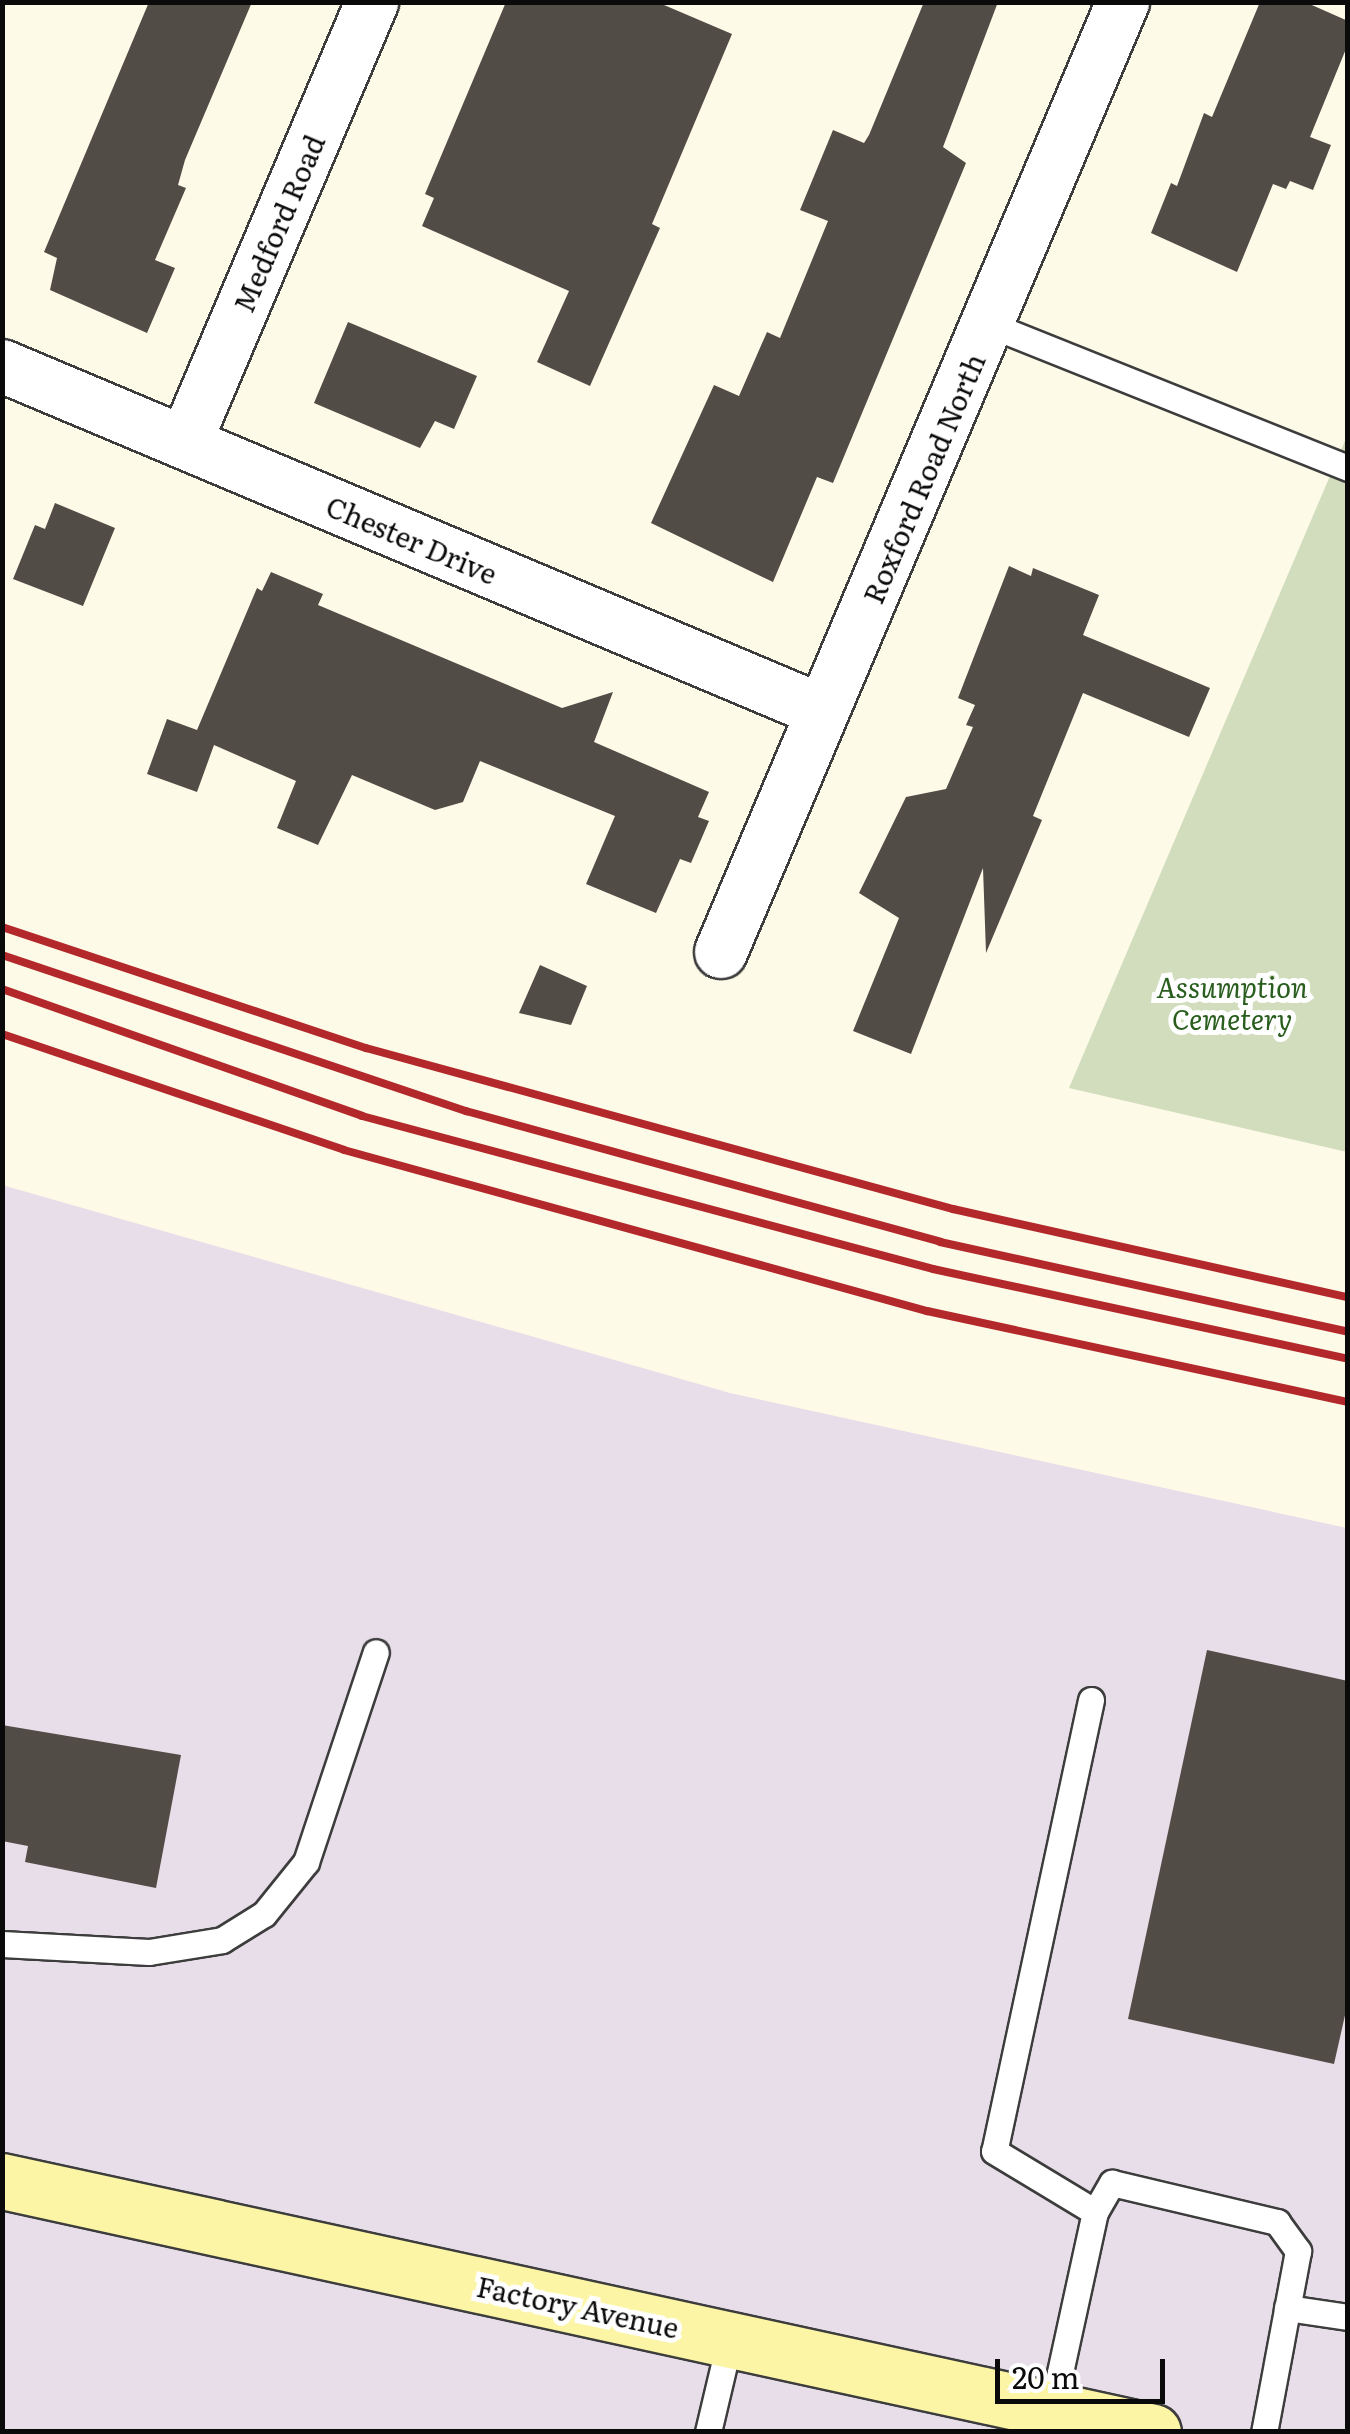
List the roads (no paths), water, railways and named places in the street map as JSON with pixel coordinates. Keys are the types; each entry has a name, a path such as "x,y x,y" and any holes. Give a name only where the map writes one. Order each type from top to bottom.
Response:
{"street":[{"name":"Medford Road","path":"185,443 372,2"},
{"name":"Roxford Road North","path":"720,952 1123,2"},
{"name":"Chester Drive","path":"2,366 822,712"},
{"name":"Factory Avenue","path":"2,2181 730,2339 1067,2418 1153,2432"}],"lane":[{"path":"988,324 1348,468"},
{"path":"2,1944 149,1952 222,1940 264,1914 306,1862 376,1652"},
{"path":"1090,1700 994,2151 1095,2212"},
{"path":"1067,2418 1095,2212 1112,2183 1276,2222 1298,2252 1264,2432"},
{"path":"1287,2308 1348,2317"},
{"path":"708,2432 730,2339"}],"railway":[{"path":"2,927 366,1048 953,1209 1348,1297"},
{"path":"2,955 466,1111 940,1242 1348,1332"},
{"path":"2,989 362,1116 933,1269 1348,1359"},
{"path":"2,1034 344,1150 927,1311 1348,1402"}],"park label":[{"name":"Assumption Cemetery","path":"1232,1002"}]}
